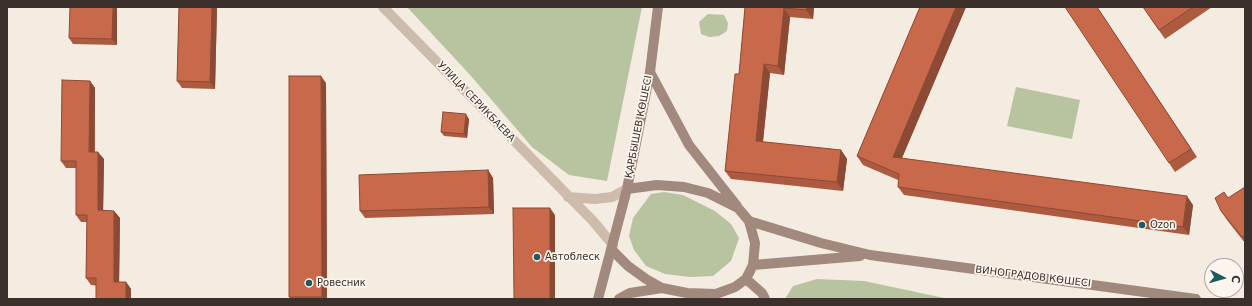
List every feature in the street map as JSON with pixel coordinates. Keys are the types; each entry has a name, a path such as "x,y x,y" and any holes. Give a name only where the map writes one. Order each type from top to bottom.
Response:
{"main road":[{"name":"ҚАРБЫШЕВ КӨШЕСІ","path":"598,299 627,189 650,72 658,7"},
{"path":"619,299 630,293 662,288 720,297 746,279 753,265 755,244 749,221 689,145 650,72"},
{"path":"627,189 658,185 684,187 708,193 738,208"},
{"path":"749,221 822,243 870,255"},
{"path":"612,247 628,266 662,288"},
{"path":"753,265 870,255"},
{"name":"ВИНОГРАДОВ КӨШЕСІ","path":"870,255 1196,299"},
{"path":"746,279 762,293 765,299"}],"street":[{"name":"УЛИЦА СЕРИКБАЕВА","path":"384,7 593,221 612,247"},
{"path":"568,197 595,199 612,197 627,189"}],"green space":[{"path":"407,7 642,7 607,181 569,175 532,147 471,76"},
{"path":"708,14 724,15 728,23 727,31 719,36 709,37 701,34 699,22"},
{"path":"1016,87 1080,100 1072,139 1007,126"},
{"path":"664,192 683,195 715,211 731,224 739,238 731,261 713,276 690,277 665,274 646,266 634,250 629,236 633,218 651,194"},
{"path":"817,279 864,281 949,299 785,299 793,286"}],"building":[{"path":"70,7 113,7 112,39 69,38"},
{"path":"179,7 212,7 210,82 177,81"},
{"path":"745,7 807,7 806,10 784,8 778,66 764,64 756,141 841,150 837,182 725,171 735,74 739,74"},
{"path":"920,7 956,7 893,157 1187,196 1183,227 898,187 899,174 857,156"},
{"path":"1065,7 1097,7 1191,149 1169,163"},
{"path":"1143,7 1193,7 1159,30"},
{"path":"289,76 321,76 322,297 289,297"},
{"path":"62,80 90,81 89,152 98,152 98,210 114,211 114,282 126,282 126,299 96,299 96,278 86,278 87,215 76,215 76,161 61,161"},
{"path":"443,112 466,114 464,134 441,132"},
{"path":"488,170 489,207 360,211 359,175"},
{"path":"1245,187 1245,237 1241,236 1221,211 1215,198 1224,192 1228,198"},
{"name":"Автоблеск","path":"513,208 550,208 550,299 514,299"}],"place":[{"name":"Ozon","path":"1142,225"},
{"name":"Автоблеск","path":"537,257"},
{"name":"Ровесник","path":"309,283"}]}
